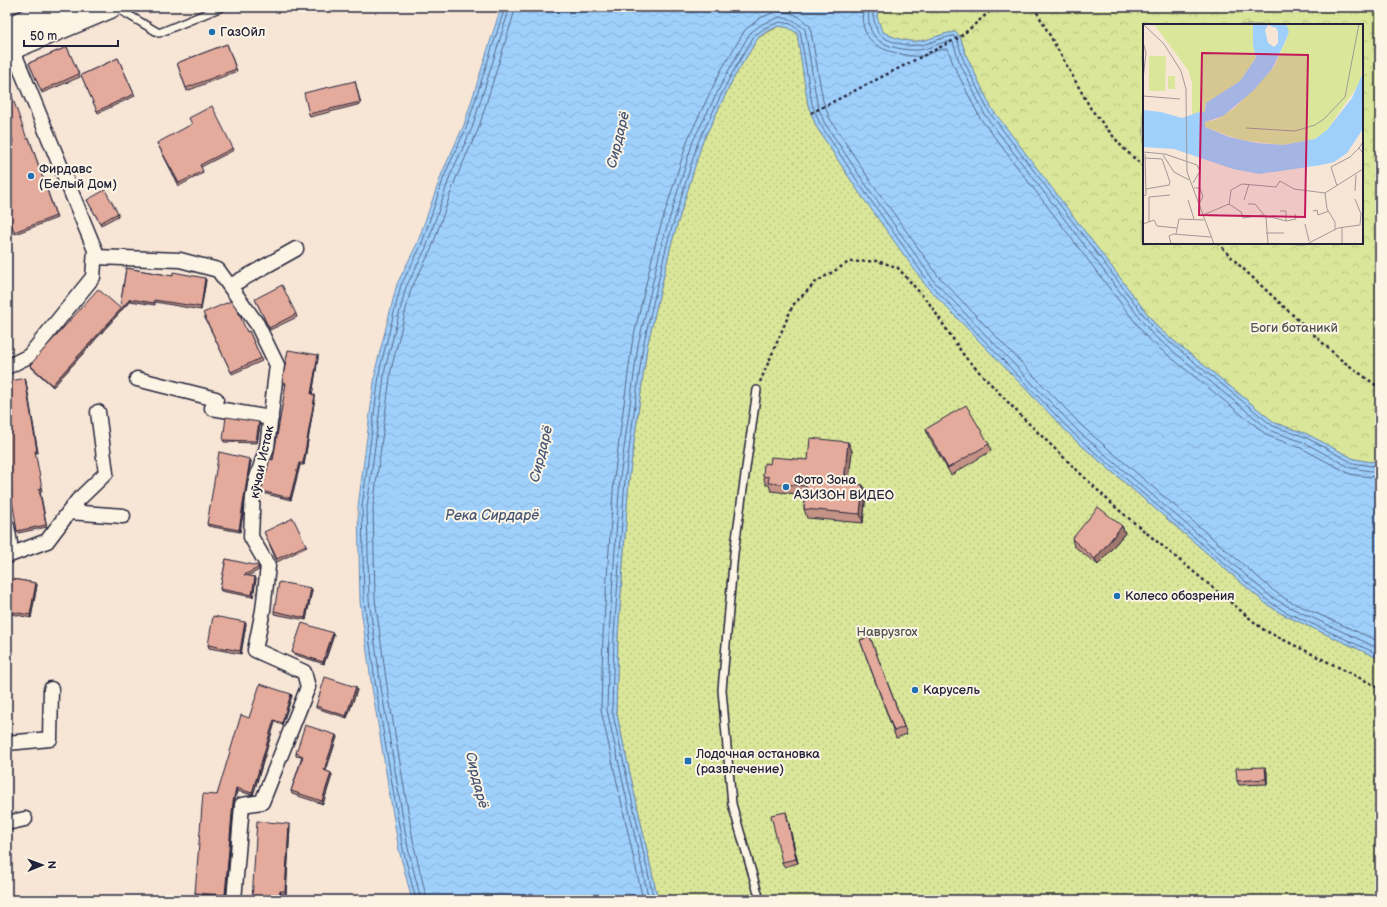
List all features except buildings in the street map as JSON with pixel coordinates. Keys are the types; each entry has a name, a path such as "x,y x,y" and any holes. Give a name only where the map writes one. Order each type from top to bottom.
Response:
{"highway":[{"path":"8,41 59,7"},
{"path":"8,41 110,7"}],"street":[{"path":"7,367 29,356 93,277 95,257 95,250 8,41"},
{"path":"230,286 296,248"},
{"name":"кӯчаи Истак","path":"95,257 180,260 218,270 257,324 277,365 267,447 253,490 251,537 268,566 263,610 255,650 304,672 308,687 262,802 242,805 234,900"},
{"path":"137,379 216,399 212,408 271,418"},
{"path":"7,556 47,541 69,512 106,473 98,412"},
{"path":"69,512 123,516"},
{"path":"7,526 10,543 7,550"},
{"path":"7,742 50,739 51,689"},
{"path":"7,823 25,819"}],"lane":[{"path":"114,7 159,33 222,7"},
{"path":"757,390 734,553 722,690 732,804 760,900"}],"path":[{"path":"811,113 960,37 995,7"},
{"path":"1034,7 1091,109 1122,147 1143,166"},
{"path":"1219,244 1237,263 1340,359 1380,388"},
{"path":"757,390 793,305 816,282 848,262 877,262 897,267 929,303 965,357 1023,418 1114,506 1264,630 1380,688"}],"green space":[{"name":"Боги ботаникй","path":"878,7 1380,7 1380,459 1371,462 1354,459 1307,434 1275,423 1158,328 992,110 967,57 960,37 956,32 914,41 895,38 882,32 877,17"},
{"name":"Наврузгох","path":"779,26 789,28 797,33 808,105 816,126 856,188 928,287 1074,439 1265,603 1282,614 1380,659 1380,900 658,900 616,710 618,636 629,479 647,347 671,245 702,143 733,79 758,38"}],"water":[{"name":"Река Сирдарё","path":"501,7 878,7 877,17 882,31 899,39 919,41 956,32 960,37 967,57 992,109 1158,328 1275,423 1307,434 1354,459 1371,462 1380,459 1380,659 1282,614 1265,603 1074,439 927,287 856,188 816,126 808,105 797,33 789,28 779,26 767,31 758,38 733,79 702,143 671,245 647,347 629,479 618,636 616,710 658,900 412,900 399,850 372,688 360,601 358,507 376,367 397,284 417,244 442,173 464,125"}],"place":[{"name":"ГазОйл","path":"212,32"},
{"name":"Фирдавс (Белый Дом)","path":"31,176"},
{"name":"Фото Зона АЗИЗОН ВИДЕО","path":"786,487"},
{"name":"Колесо обозрения","path":"1117,596"},
{"name":"Карусель","path":"915,690"},
{"name":"Лодочная остановка (развлечение)","path":"688,761"}],"water label":[{"name":"Сирдарё","path":"618,140"},
{"name":"Сирдарё","path":"541,454"},
{"name":"Сирдарё","path":"477,780"}]}
